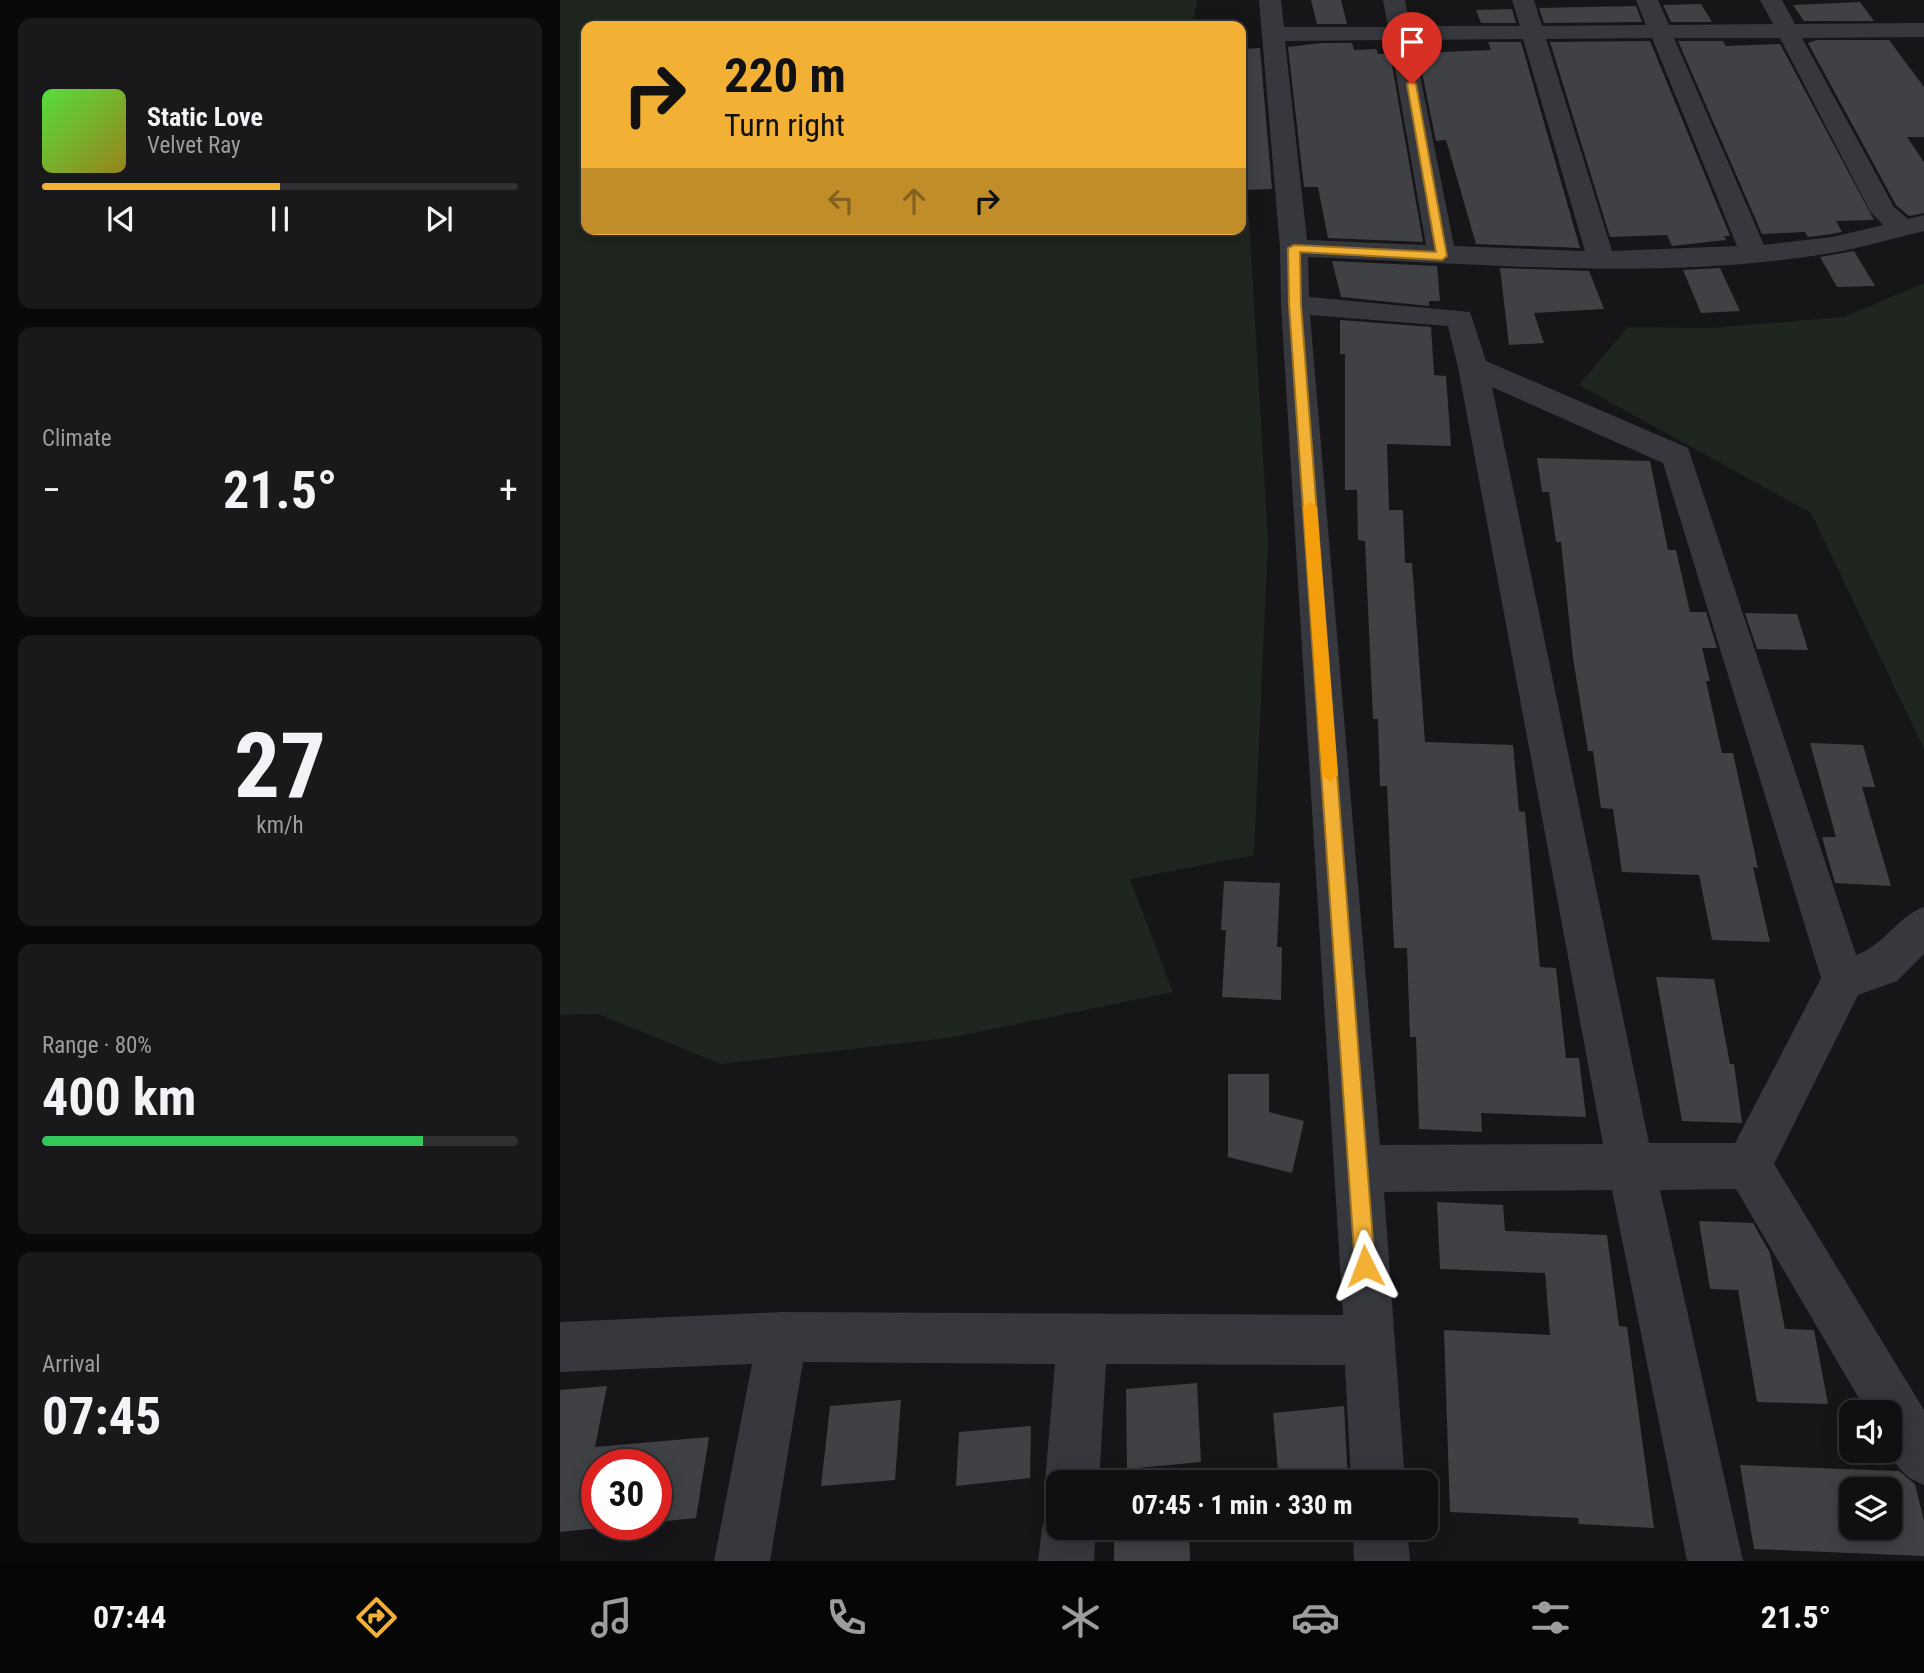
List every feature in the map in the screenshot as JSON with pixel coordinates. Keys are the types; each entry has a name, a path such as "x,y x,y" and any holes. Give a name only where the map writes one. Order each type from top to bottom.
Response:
{"street":[{"path":"1270,0 1294,248 1295,305 1359,1169 1377,1470"},
{"path":"1394,0 1403,35 1442,256"},
{"path":"1523,0 1601,260"},
{"path":"1647,0 1754,254"},
{"path":"1770,0 1883,211 1914,225"},
{"path":"1899,10 1920,36"},
{"path":"1273,34 1788,31 1920,36"},
{"path":"1294,248 1442,256 1601,260 1754,254 1832,245 1914,225"},
{"path":"1295,305 1460,318 1473,367 1631,1167 1715,1561"},
{"path":"1473,367 1677,456 1843,980"},
{"path":"1748,1166 1843,980 1882,967 1924,926"},
{"path":"1359,1169 1748,1166"},
{"path":"1748,1166 1924,1459"},
{"path":"560,1347 782,1337 1369,1340"},
{"path":"742,1561 782,1337"},
{"path":"1073,1470 1082,1338"},
{"path":"1066,1561 1068,1540"},
{"path":"1381,1540 1382,1561"}],"shaded area":[{"path":"560,0 1197,0 1193,21 581,21 581,235 1246,235 1246,215 1249,217 1268,541 1254,855 1130,879 1173,992 948,1038 721,1064 598,1014 560,1015"},
{"path":"1924,283 1924,749 1811,513 1579,385 1628,327 1710,328 1844,317"}],"building":[{"path":"1311,0 1341,0 1347,24 1317,24"},
{"path":"1860,2 1874,21 1804,21 1793,5"},
{"path":"1701,4 1712,22 1671,22 1663,5"},
{"path":"1636,6 1642,22 1544,23 1539,8"},
{"path":"1512,9 1516,23 1481,23 1476,10"},
{"path":"1817,40 1889,40 1924,87 1924,137 1907,137 1924,162 1924,213 1909,216 1896,205 1808,43"},
{"path":"1650,41 1730,236 1724,236 1726,240 1672,246 1667,235 1610,237 1550,42"},
{"path":"1678,41 1723,41 1726,46 1780,44 1874,220 1836,221 1842,232 1808,237 1805,232 1762,234"},
{"path":"1488,42 1521,42 1580,248 1476,244 1446,140 1436,141 1418,53 1491,50"},
{"path":"1352,43 1354,50 1376,49 1378,54 1390,54 1423,242 1328,238 1318,187 1304,187 1288,47"},
{"path":"1260,48 1272,189 1246,190 1246,49"},
{"path":"1854,251 1875,286 1837,287 1820,257"},
{"path":"1332,261 1437,266 1440,301 1429,301 1429,306 1341,297"},
{"path":"1500,268 1589,271 1604,309 1534,313 1544,343 1509,345"},
{"path":"1720,268 1740,311 1701,313 1683,270"},
{"path":"1340,320 1431,327 1434,375 1446,376 1451,446 1387,444 1389,510 1403,510 1405,563 1412,563 1425,742 1513,745 1519,811 1525,812 1540,967 1556,968 1566,1058 1579,1058 1586,1117 1481,1113 1482,1132 1419,1129 1416,1037 1410,1037 1407,948 1394,948 1387,786 1380,786 1378,719 1373,719 1365,541 1358,540 1357,490 1345,490 1345,354 1340,354"},
{"path":"1537,458 1650,461 1668,550 1676,550 1690,612 1706,612 1717,648 1702,648 1710,681 1706,681 1722,753 1733,753 1758,868 1753,867 1770,942 1712,940 1699,875 1622,872 1613,809 1601,808 1593,751 1588,751 1573,658 1561,542 1556,542 1549,492 1542,492"},
{"path":"1745,613 1797,614 1808,650 1757,649"},
{"path":"1810,743 1863,745 1875,787 1862,787 1891,886 1835,883 1822,837 1836,837"},
{"path":"1224,881 1280,883 1277,947 1282,947 1281,1000 1222,997 1226,930 1221,930"},
{"path":"1656,977 1714,979 1730,1064 1734,1064 1742,1123 1682,1121"},
{"path":"1228,1074 1269,1074 1269,1112 1304,1121 1292,1173 1228,1157"},
{"path":"1437,1202 1503,1205 1505,1231 1607,1235 1619,1326 1627,1327 1654,1528 1579,1524 1578,1518 1450,1512 1444,1330 1550,1335 1545,1273 1440,1269"},
{"path":"1699,1221 1753,1223 1770,1253 1785,1329 1814,1330 1828,1404 1757,1402 1738,1290 1710,1289"},
{"path":"1197,1383 1201,1462 1127,1469 1126,1389"},
{"path":"607,1386 595,1447 709,1437 696,1518 672,1520 672,1449 581,1449 581,1530 560,1532 560,1390"},
{"path":"901,1400 895,1480 821,1486 830,1406"},
{"path":"1344,1406 1347,1470 1278,1470 1273,1413"},
{"path":"1031,1426 1030,1478 956,1486 959,1432"},
{"path":"1740,1465 1899,1471 1915,1484 1924,1521 1924,1556 1754,1549"},
{"path":"1114,1540 1189,1540 1190,1561 1114,1561"}],"slow traffic":[{"path":"1310,507 1330,775"}],"route":[{"path":"1365,1266 1295,305 1294,248 1442,256 1412,84"}]}
